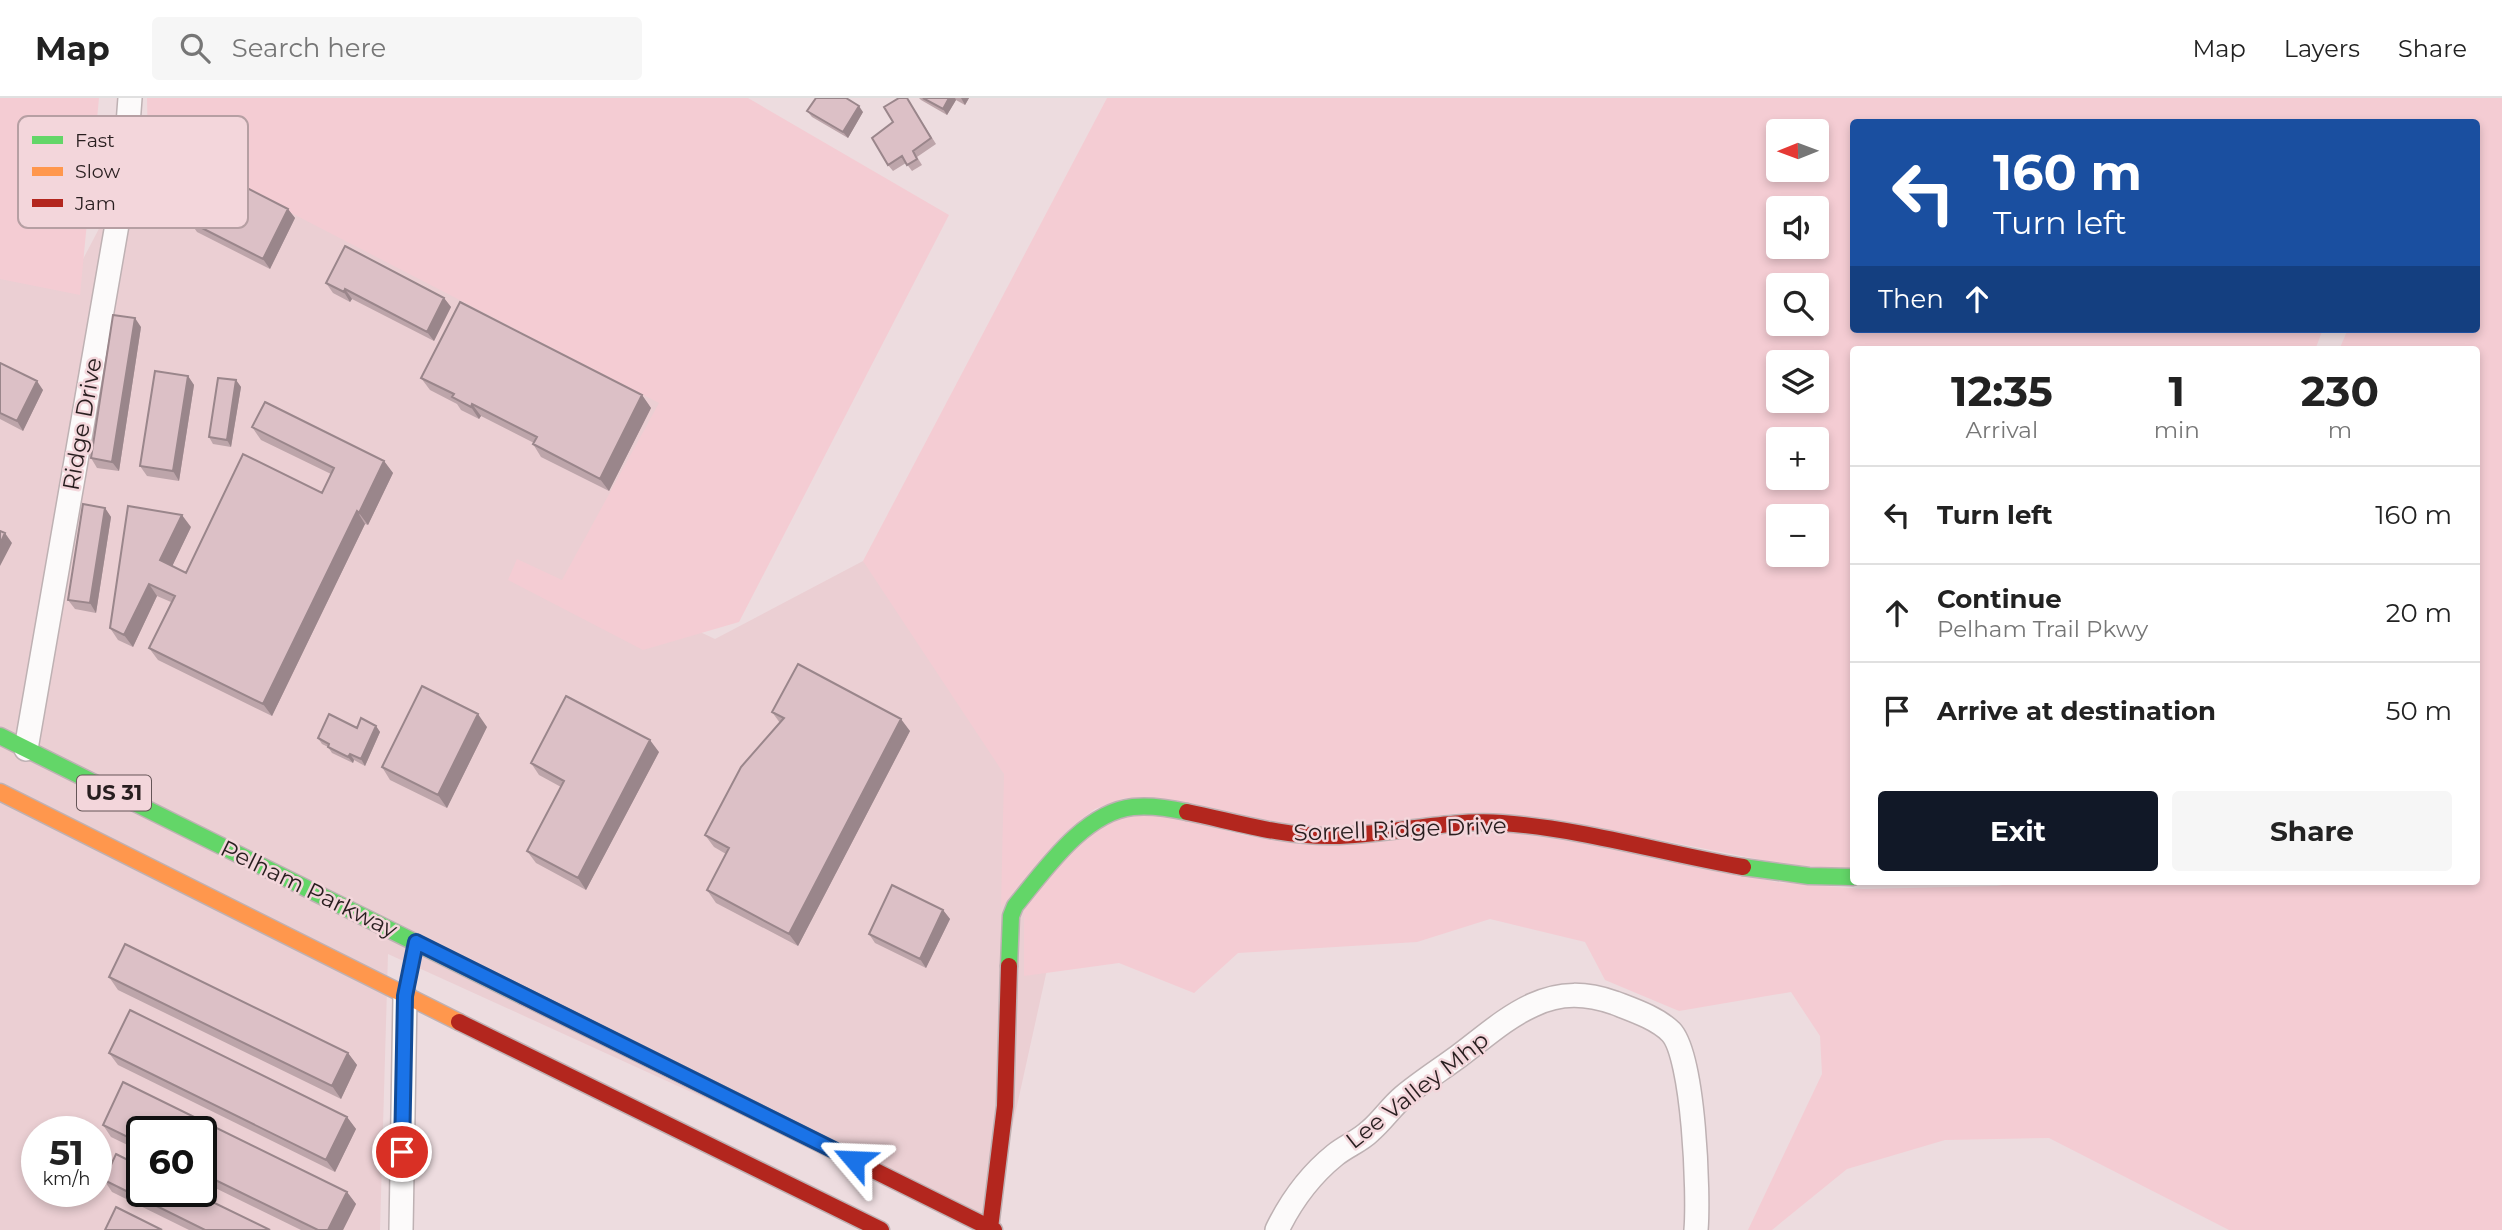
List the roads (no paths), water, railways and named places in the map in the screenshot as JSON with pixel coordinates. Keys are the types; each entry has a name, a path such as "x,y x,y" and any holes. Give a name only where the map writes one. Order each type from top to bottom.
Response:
{"main road":[{"name":"Pelham Parkway","path":"0,736 415,949 991,1229"},
{"path":"26,749 35,772"},
{"name":"US 31","path":"0,792 406,989 881,1230"},
{"path":"43,795 52,818"},
{"name":"Sorrell Ridge Drive","path":"991,1229 1005,1106 1011,916 1015,906 1078,833 1094,820 1114,811 1131,806 1150,806 1252,830 1314,836 1380,834 1428,827 1487,824 1547,827 1740,866 1850,877"}],"street":[{"name":"Ridge Drive","path":"129,116 130,98"},
{"name":"Ridge Drive","path":"26,749 116,228"},
{"path":"401,1230 406,989"},
{"name":"Lee Valley Mhp","path":"1277,1230 1290,1204 1313,1175 1336,1154 1368,1133 1417,1086 1508,1019 1532,1005 1567,995 1583,994 1646,1016 1670,1030 1676,1038 1683,1057 1691,1101 1697,1176 1696,1230"}]}
